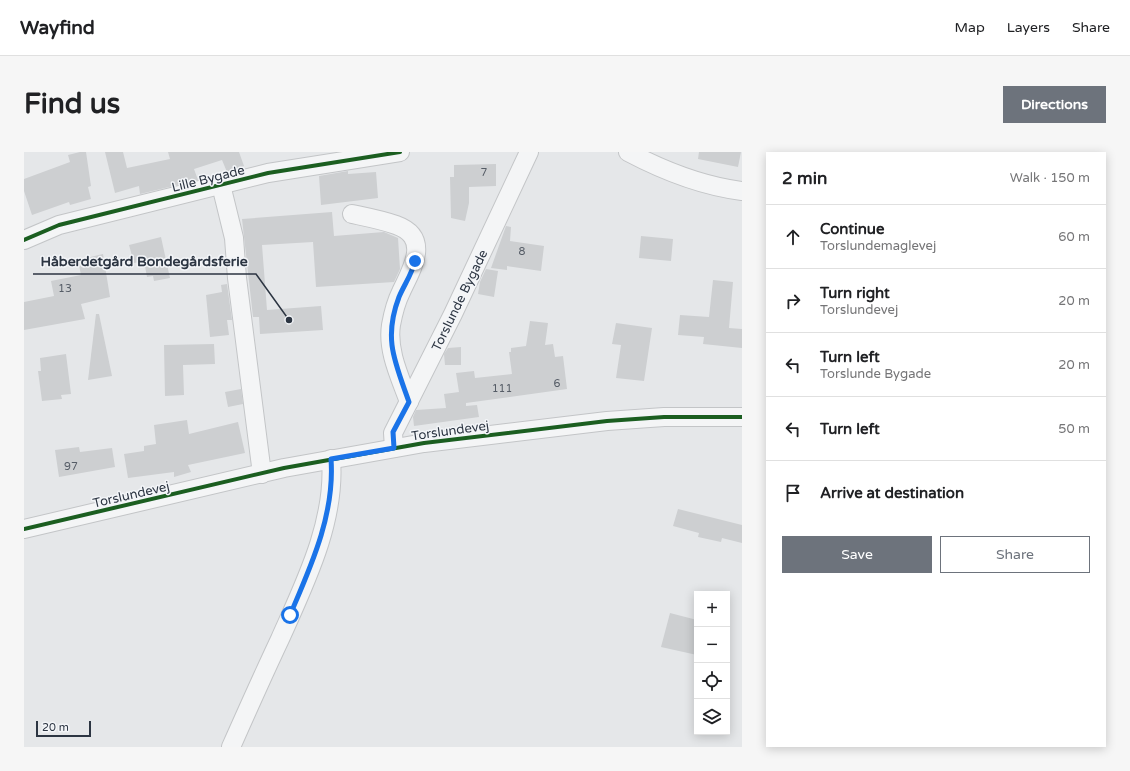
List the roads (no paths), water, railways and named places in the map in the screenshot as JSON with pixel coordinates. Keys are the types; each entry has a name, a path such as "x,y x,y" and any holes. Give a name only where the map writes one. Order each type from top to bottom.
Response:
{"street":[{"name":"Lille Bygade","path":"24,240 59,225 268,173 400,152"},
{"name":"Torslunde Bygade","path":"394,448 393,432 453,314 529,152"},
{"path":"628,152 652,165 684,177 742,191"},
{"path":"221,185 234,238 237,278 262,474"},
{"path":"352,214 397,225 409,232 415,241 416,252 413,270 400,293 391,326 392,355 409,402"},
{"name":"Torslundevej","path":"24,529 262,474 331,459 394,448 607,421 664,418 742,417"},
{"path":"231,747 290,615 319,542 331,489 331,459"}],"place":[{"name":"Håberdetgård Bondegårdsferie","path":"289,320"}]}
